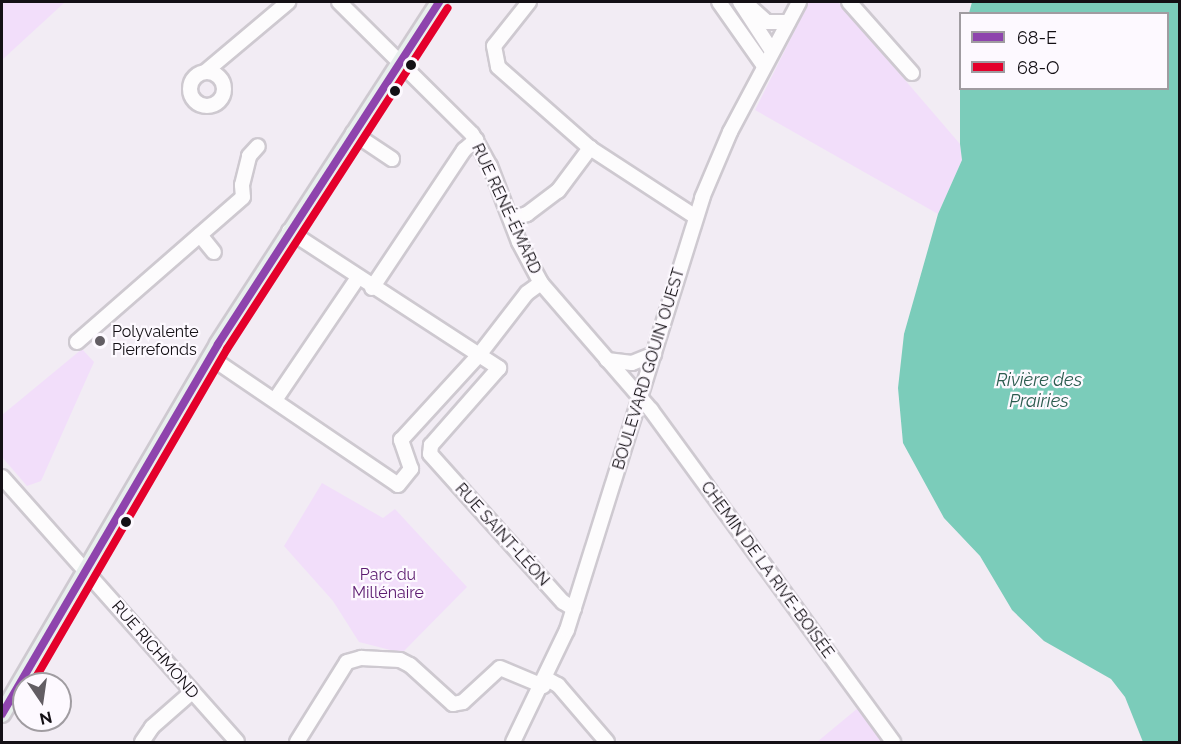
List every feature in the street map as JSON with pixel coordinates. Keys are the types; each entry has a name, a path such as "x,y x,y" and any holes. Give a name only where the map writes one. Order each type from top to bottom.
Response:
{"main road":[{"path":"2,714 210,357 289,231 439,2"}],"street":[{"path":"205,72 288,2"},
{"name":"RUE RENÉ-ÉMARD","path":"339,2 476,140 490,166 511,219 541,283 641,398"},
{"path":"529,2 494,46 494,56 498,67 590,148 696,217"},
{"path":"719,2 764,66"},
{"path":"743,2 765,21 788,22"},
{"path":"743,2 772,51"},
{"name":"BOULEVARD GOUIN OUEST","path":"513,742 545,682 574,609 696,217 722,149 799,2"},
{"path":"849,2 912,73"},
{"path":"353,133 392,159"},
{"path":"372,288 464,150 476,140"},
{"path":"77,342 243,197 242,185 249,156 258,146"},
{"path":"511,219 527,214 558,191 590,148"},
{"path":"289,231 357,279 479,355"},
{"path":"200,235 214,252"},
{"path":"274,400 357,279"},
{"path":"210,357 398,485 411,469 401,440 479,355 527,293 541,283"},
{"path":"607,360 632,363 654,354"},
{"name":"RUE SAINT-LÉON","path":"479,355 499,368 431,444 432,458 563,602 574,609"},
{"name":"CHEMIN DE LA RIVE-BOISÉE","path":"641,398 893,742"},
{"name":"RUE RICHMOND","path":"2,477 237,742"},
{"path":"297,742 347,662 361,658 400,660 410,665 453,704 463,702 500,668 558,685 607,742"},
{"path":"142,742 152,727 192,692"}],"green space":[{"path":"2,2 65,2 2,60"},
{"path":"809,2 838,2 960,144 962,160 938,214 755,110"},
{"path":"82,349 94,362 41,481 27,486 2,457 2,415"},
{"name":"Parc du Millénaire","path":"322,483 383,518 395,509 467,587 402,653 359,642 333,601 284,546"},
{"path":"858,708 883,742 817,742"}],"water":[{"name":"Rivière des Prairies","path":"972,2 1179,2 1179,742 1143,742 1125,697 1111,679 1044,641 1012,610 980,556 944,518 903,443 898,388 904,334 938,214 962,160 960,90 1169,90 1169,12 969,12"}],"transit line":[{"name":"68-E","path":"2,714 218,344 439,2"},
{"name":"68-O","path":"39,672 227,349 448,8"}],"place":[{"name":"Polyvalente Pierrefonds","path":"100,341"}]}
